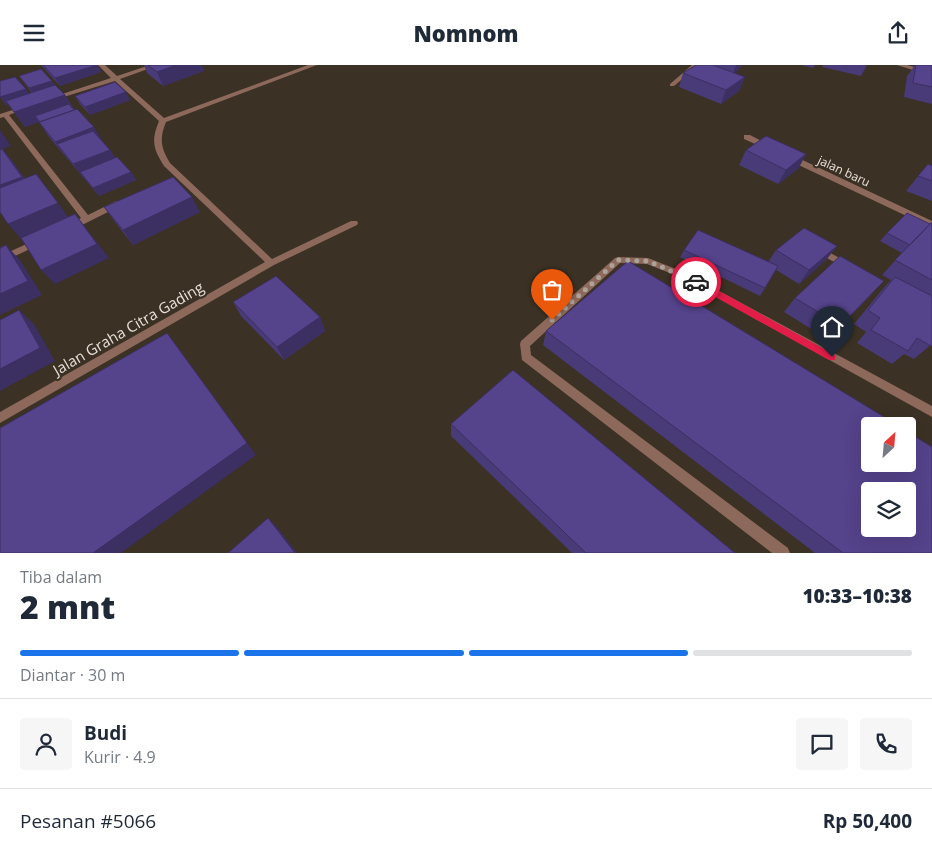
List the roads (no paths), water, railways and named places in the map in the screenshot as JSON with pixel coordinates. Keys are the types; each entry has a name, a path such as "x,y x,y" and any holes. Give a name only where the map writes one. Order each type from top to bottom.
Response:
{"street":[{"path":"101,65 163,121"},
{"path":"42,102 156,65"},
{"path":"271,263 167,165 156,147 157,135 163,121 314,65"},
{"path":"672,85 696,65"},
{"path":"900,65 932,74"},
{"path":"33,105 2,115 86,219"},
{"path":"747,137 773,150"},
{"name":"jalan baru","path":"782,154 932,225"},
{"path":"1,257 57,233 131,197"},
{"name":"Jalan Graha Citra Gading","path":"0,418 271,263 354,223"},
{"path":"808,243 858,272"},
{"path":"784,553 526,357 525,344 618,260 648,261 683,275 932,412"}]}
